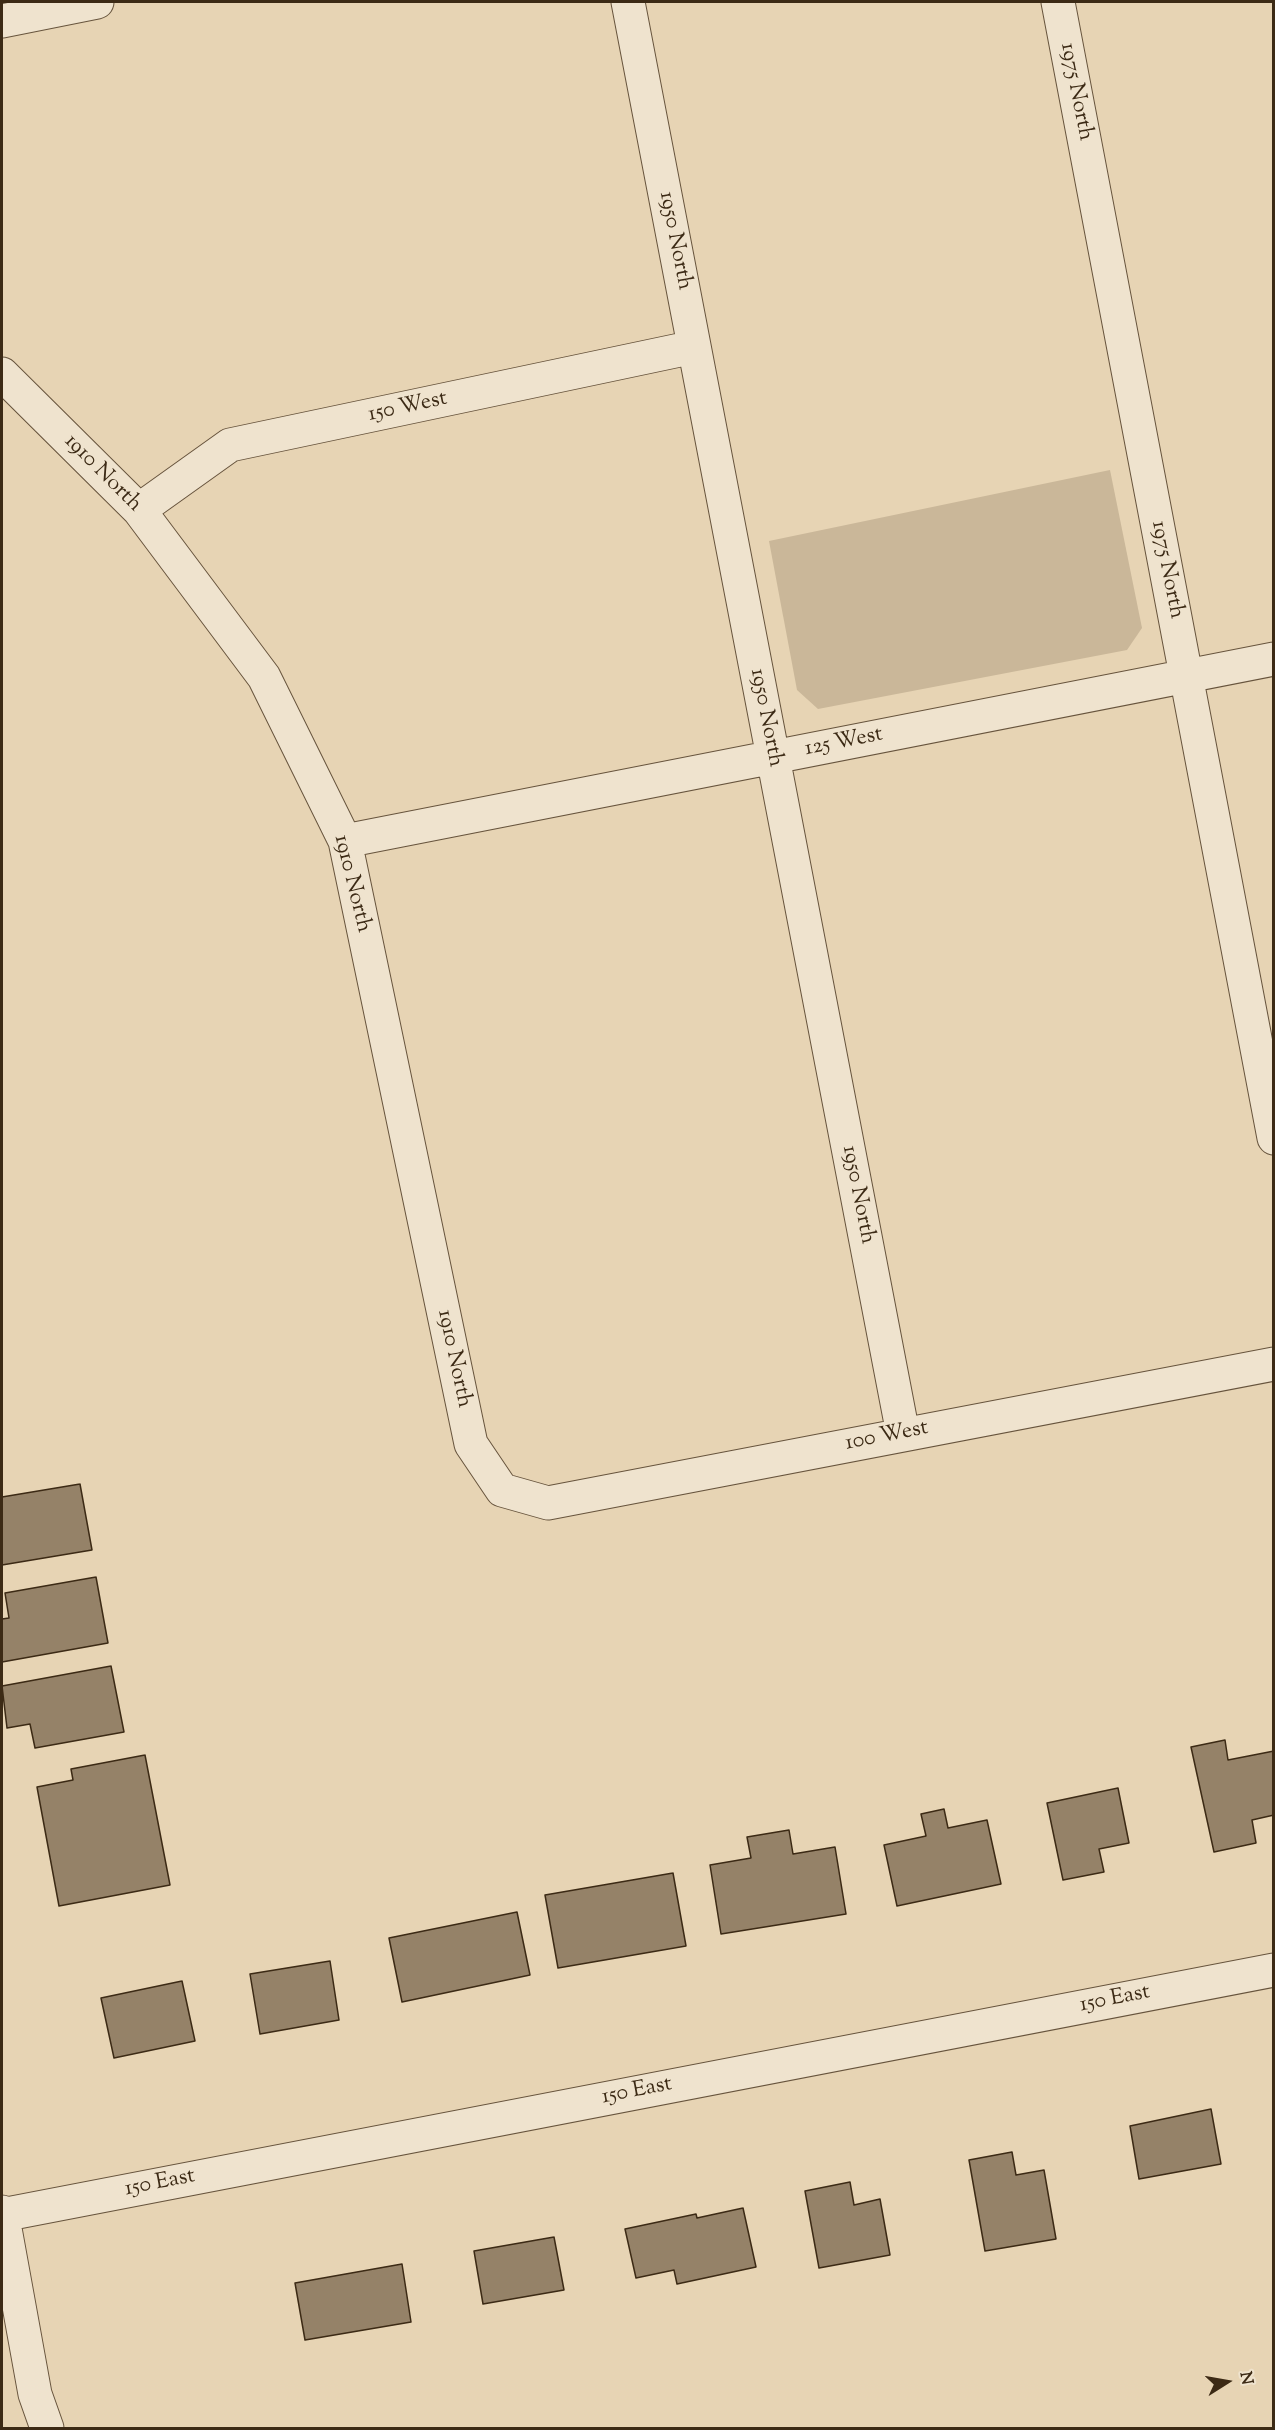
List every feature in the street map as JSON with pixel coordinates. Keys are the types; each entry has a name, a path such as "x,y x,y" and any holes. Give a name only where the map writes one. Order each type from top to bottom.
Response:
{"street":[{"path":"2,21 98,2"},
{"name":"1950 North","path":"628,2 903,1434"},
{"name":"1975 North","path":"1058,2 1274,1138"},
{"name":"150 West","path":"139,510 230,445 694,347"},
{"name":"1910 North","path":"2,374 139,510 264,677 345,841 471,1444 502,1490"},
{"name":"125 West","path":"345,841 1274,659"},
{"name":"100 West","path":"502,1490 548,1503 1274,1364"},
{"name":"150 East","path":"2,2214 1274,1970"},
{"path":"2,2214 35,2394 47,2428"}],"shaded area":[{"path":"1110,470 1142,628 1127,650 818,709 797,690 769,541"}],"building":[{"path":"80,1484 92,1550 2,1565 2,1497"},
{"path":"96,1577 108,1643 2,1662 2,1619 9,1618 5,1593"},
{"path":"111,1666 124,1732 35,1748 30,1724 7,1728 2,1686"},
{"path":"1225,1740 1228,1760 1274,1751 1274,1815 1252,1820 1256,1843 1214,1852 1191,1747"},
{"path":"145,1755 170,1885 59,1906 37,1787 73,1780 71,1769"},
{"path":"1118,1788 1129,1843 1099,1849 1104,1872 1063,1880 1047,1803"},
{"path":"944,1809 948,1828 987,1820 1001,1884 897,1906 884,1845 926,1836 921,1814"},
{"path":"789,1830 793,1854 835,1847 846,1914 721,1934 710,1865 751,1858 747,1837"},
{"path":"673,1873 686,1946 558,1968 545,1895"},
{"path":"517,1912 530,1975 402,2002 389,1938"},
{"path":"330,1961 339,2020 260,2034 250,1974"},
{"path":"182,1981 195,2041 114,2058 101,1998"},
{"path":"1211,2109 1221,2164 1139,2179 1130,2126"},
{"path":"1012,2152 1016,2175 1044,2170 1056,2239 985,2251 969,2160"},
{"path":"850,2182 854,2205 880,2199 890,2255 819,2268 805,2191"},
{"path":"743,2208 756,2267 677,2284 674,2270 636,2278 625,2229 696,2214 697,2218"},
{"path":"554,2237 564,2290 483,2304 474,2251"},
{"path":"402,2264 411,2322 305,2340 295,2283"}]}
